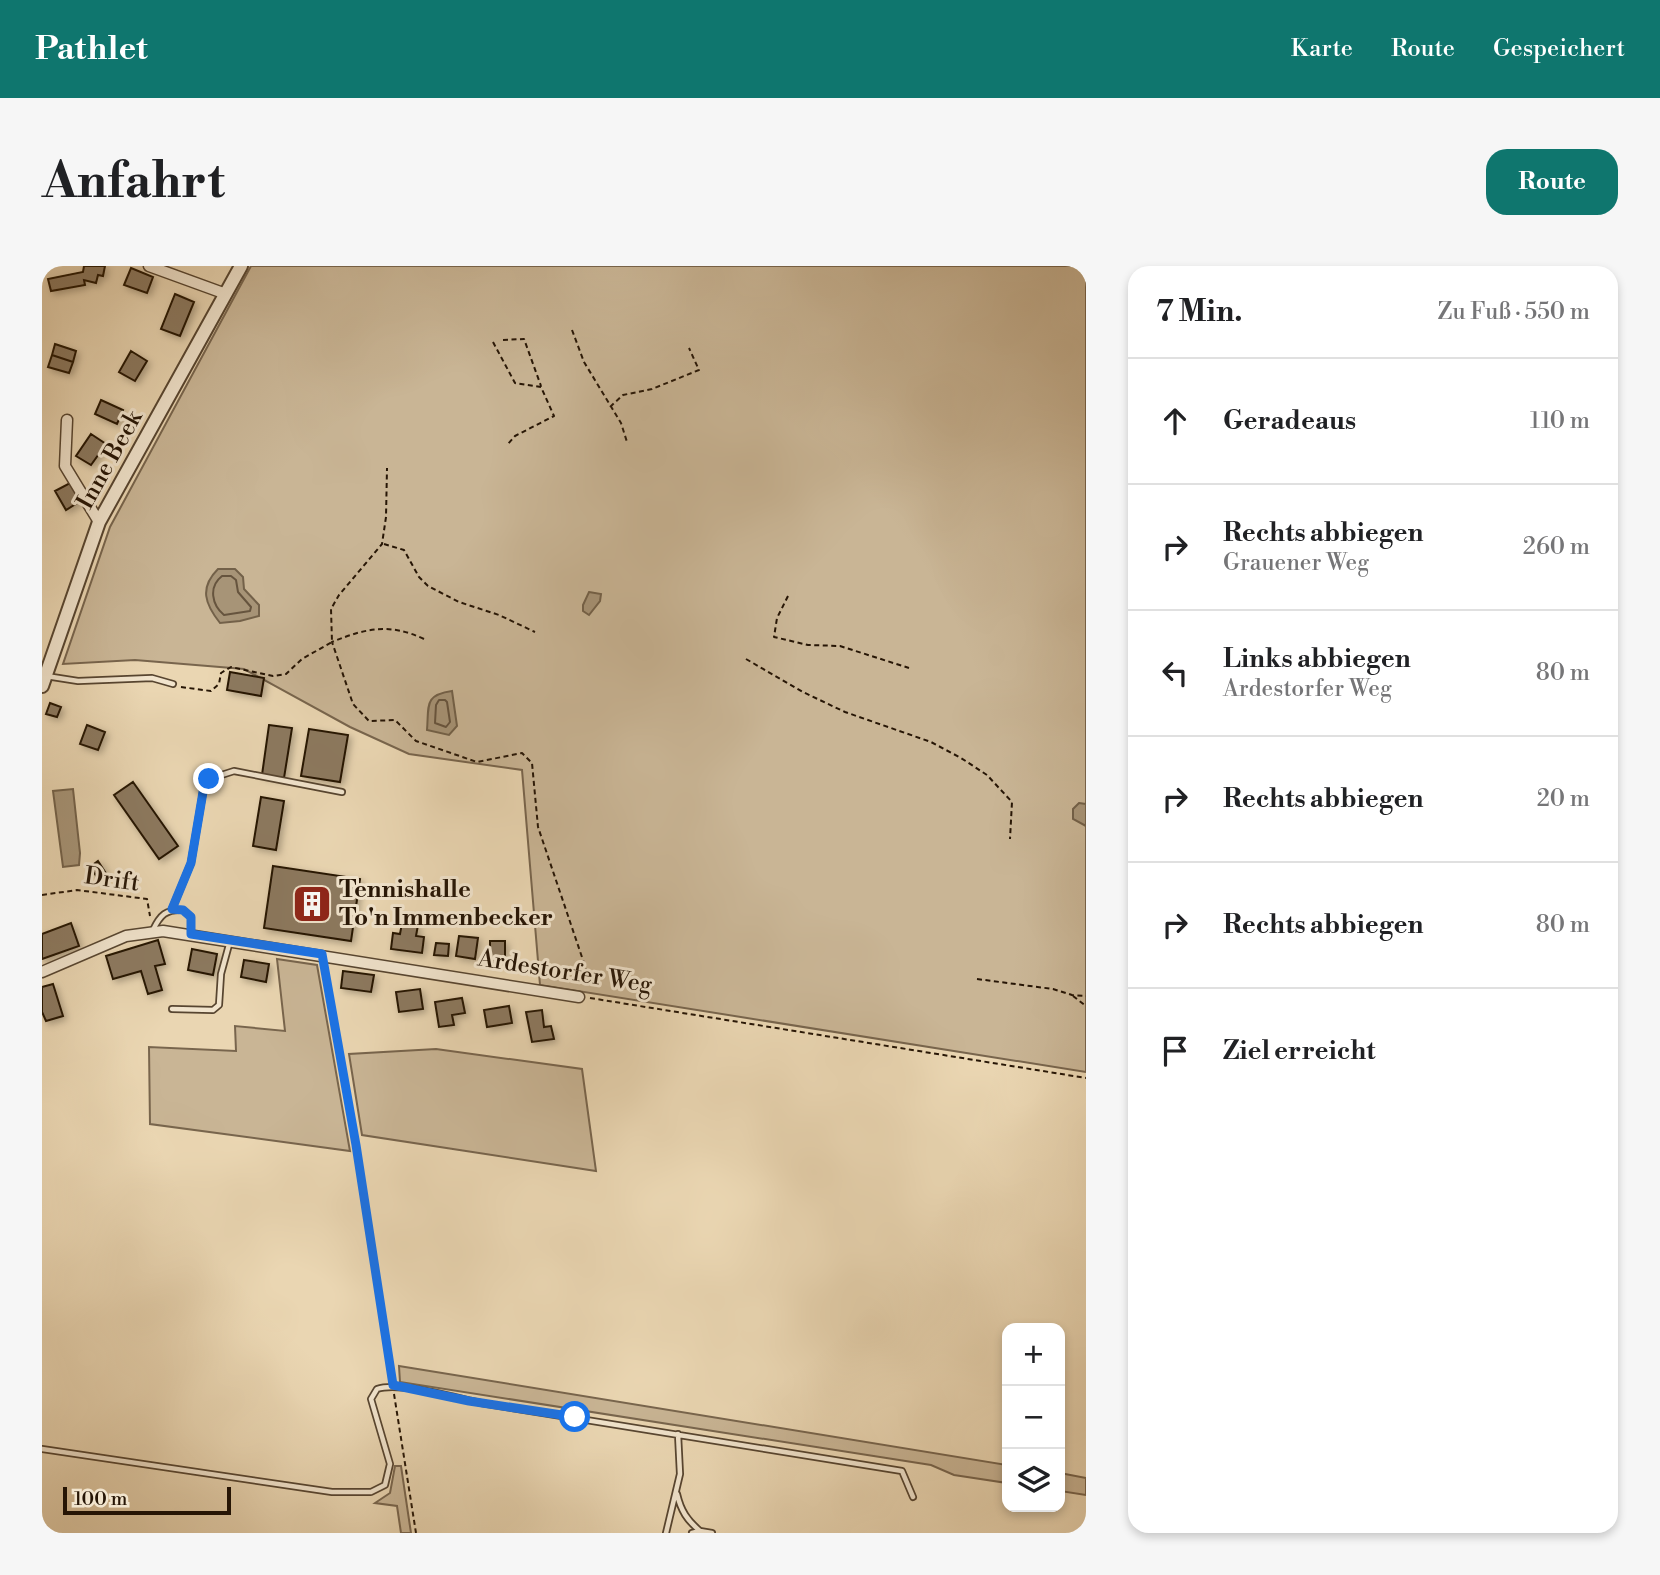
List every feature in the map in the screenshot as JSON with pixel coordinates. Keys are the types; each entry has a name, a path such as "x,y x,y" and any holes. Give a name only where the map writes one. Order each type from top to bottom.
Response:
{"street":[{"path":"149,266 226,294"},
{"name":"Inne Beek","path":"44,681 99,522 241,266"},
{"path":"67,420 65,466 99,522"},
{"name":"Ardestorfer Weg","path":"42,972 126,936 153,931 191,934 322,954 579,997"}],"lane":[{"path":"44,681 152,678 173,684"},
{"path":"172,909 191,863 203,792 209,779 234,771 342,793"},
{"path":"153,931 162,913 172,909 183,910 191,917 191,934"},
{"path":"172,1009 213,1010 219,1005 221,974 230,940"},
{"path":"42,1449 332,1492 371,1492 385,1485 390,1464 371,1399 377,1388 393,1385 469,1401 902,1471 913,1497"},
{"path":"666,1533 680,1474 678,1434"},
{"path":"677,1493 680,1509 700,1531"},
{"path":"692,1533 712,1533"}],"path":[{"path":"572,330 584,362 621,423 627,442"},
{"path":"503,340 524,339 554,416 515,436 508,444"},
{"path":"493,342 515,383 541,387"},
{"path":"610,407 623,395 652,389 699,370 689,348"},
{"path":"387,468 386,517 382,544 331,609 332,642 353,704 369,721 395,720 416,741 477,762 522,753 532,762 538,827 586,969"},
{"path":"382,544 404,550 419,577 428,586 534,632"},
{"path":"788,596 776,618 774,637 789,642 840,646 909,668"},
{"path":"181,687 211,691 219,684 220,673 231,667 273,676 286,674 302,659 332,642 367,629 405,631 424,639"},
{"path":"746,659 803,692 845,712 931,742 987,775 1012,802 1010,839"},
{"name":"Drift","path":"42,895 77,890 148,899 153,931"},
{"path":"322,954 356,1145 416,1533"},
{"path":"976,979 1086,996"},
{"path":"1072,995 1086,1006"},
{"name":"Ardestorfer Weg","path":"579,997 1086,1078"}],"shaded area":[{"path":"251,266 1086,266 1086,1072 540,985 522,770 409,754 350,727 244,669 135,660 63,664 110,527"},
{"path":"277,959 317,965 350,1151 150,1124 149,1047 236,1051 235,1026 285,1031"},
{"path":"436,1049 582,1069 596,1171 362,1135 349,1054"},
{"path":"399,1366 1002,1464 1002,1482 954,1475 931,1465 400,1382"},
{"path":"395,1466 401,1466 411,1533 401,1533 397,1506 375,1503 390,1493"},
{"path":"1065,1474 1086,1478 1086,1495 1065,1492"}],"water":[{"path":"218,569 235,569 243,577 244,589 259,605 259,616 220,623 206,596 208,583"},
{"path":"589,592 601,594 600,601 589,615 583,611 583,605"},
{"path":"452,691 457,726 449,735 427,730 428,708 432,699"},
{"path":"73,789 79,865 63,867 53,791"},
{"path":"1079,803 1086,804 1086,826 1073,819 1073,809"}],"building":[{"path":"84,266 105,266 103,276 98,275 96,283 84,280 85,285 51,291 48,279 83,272"},
{"path":"131,268 153,277 147,293 124,285"},
{"path":"175,294 194,302 180,336 161,329"},
{"path":"55,344 76,351 73,362 52,355"},
{"path":"131,351 147,361 135,381 119,372"},
{"path":"52,355 73,362 69,373 48,367"},
{"path":"101,400 123,410 117,424 95,414"},
{"path":"91,434 106,444 91,465 76,456"},
{"path":"72,482 82,500 66,510 55,491"},
{"path":"230,672 264,678 261,696 227,690"},
{"path":"50,703 61,707 57,717 46,714"},
{"path":"87,725 105,732 98,750 80,744"},
{"path":"269,725 292,728 284,778 262,775"},
{"path":"309,729 348,735 340,782 301,776"},
{"path":"133,782 178,846 159,859 114,795"},
{"path":"261,797 284,801 276,850 253,846"},
{"path":"98,861 107,875 99,880 90,867"},
{"name":"Tennishalle To'n Immenbecker","path":"273,866 360,879 351,941 264,928"},
{"path":"71,923 79,946 42,959 42,934"},
{"path":"402,923 418,925 416,936 424,937 422,953 391,949 393,933 400,934"},
{"path":"459,936 478,938 475,959 456,956"},
{"path":"158,940 165,964 155,966 162,990 148,994 141,971 113,979 106,956"},
{"path":"490,941 505,941 505,963 490,963"},
{"path":"436,943 449,944 448,956 434,955"},
{"path":"192,949 217,954 213,975 188,970"},
{"path":"244,960 269,964 266,982 241,977"},
{"path":"343,971 374,975 371,992 341,988"},
{"path":"53,984 63,1016 46,1021 42,1012 42,987"},
{"path":"420,989 423,1009 399,1012 396,992"},
{"path":"462,998 465,1013 452,1015 454,1025 439,1027 435,1002"},
{"path":"509,1006 512,1023 487,1027 484,1010"},
{"path":"542,1010 544,1027 551,1026 554,1039 532,1042 526,1012"}],"place":[{"name":"Tennishalle To'n Immenbecker","path":"312,904"}],"route":[{"path":"209,779 203,792 191,863 172,909 183,910 191,917 191,934 322,954 356,1145 393,1385 469,1401 575,1417"}]}
